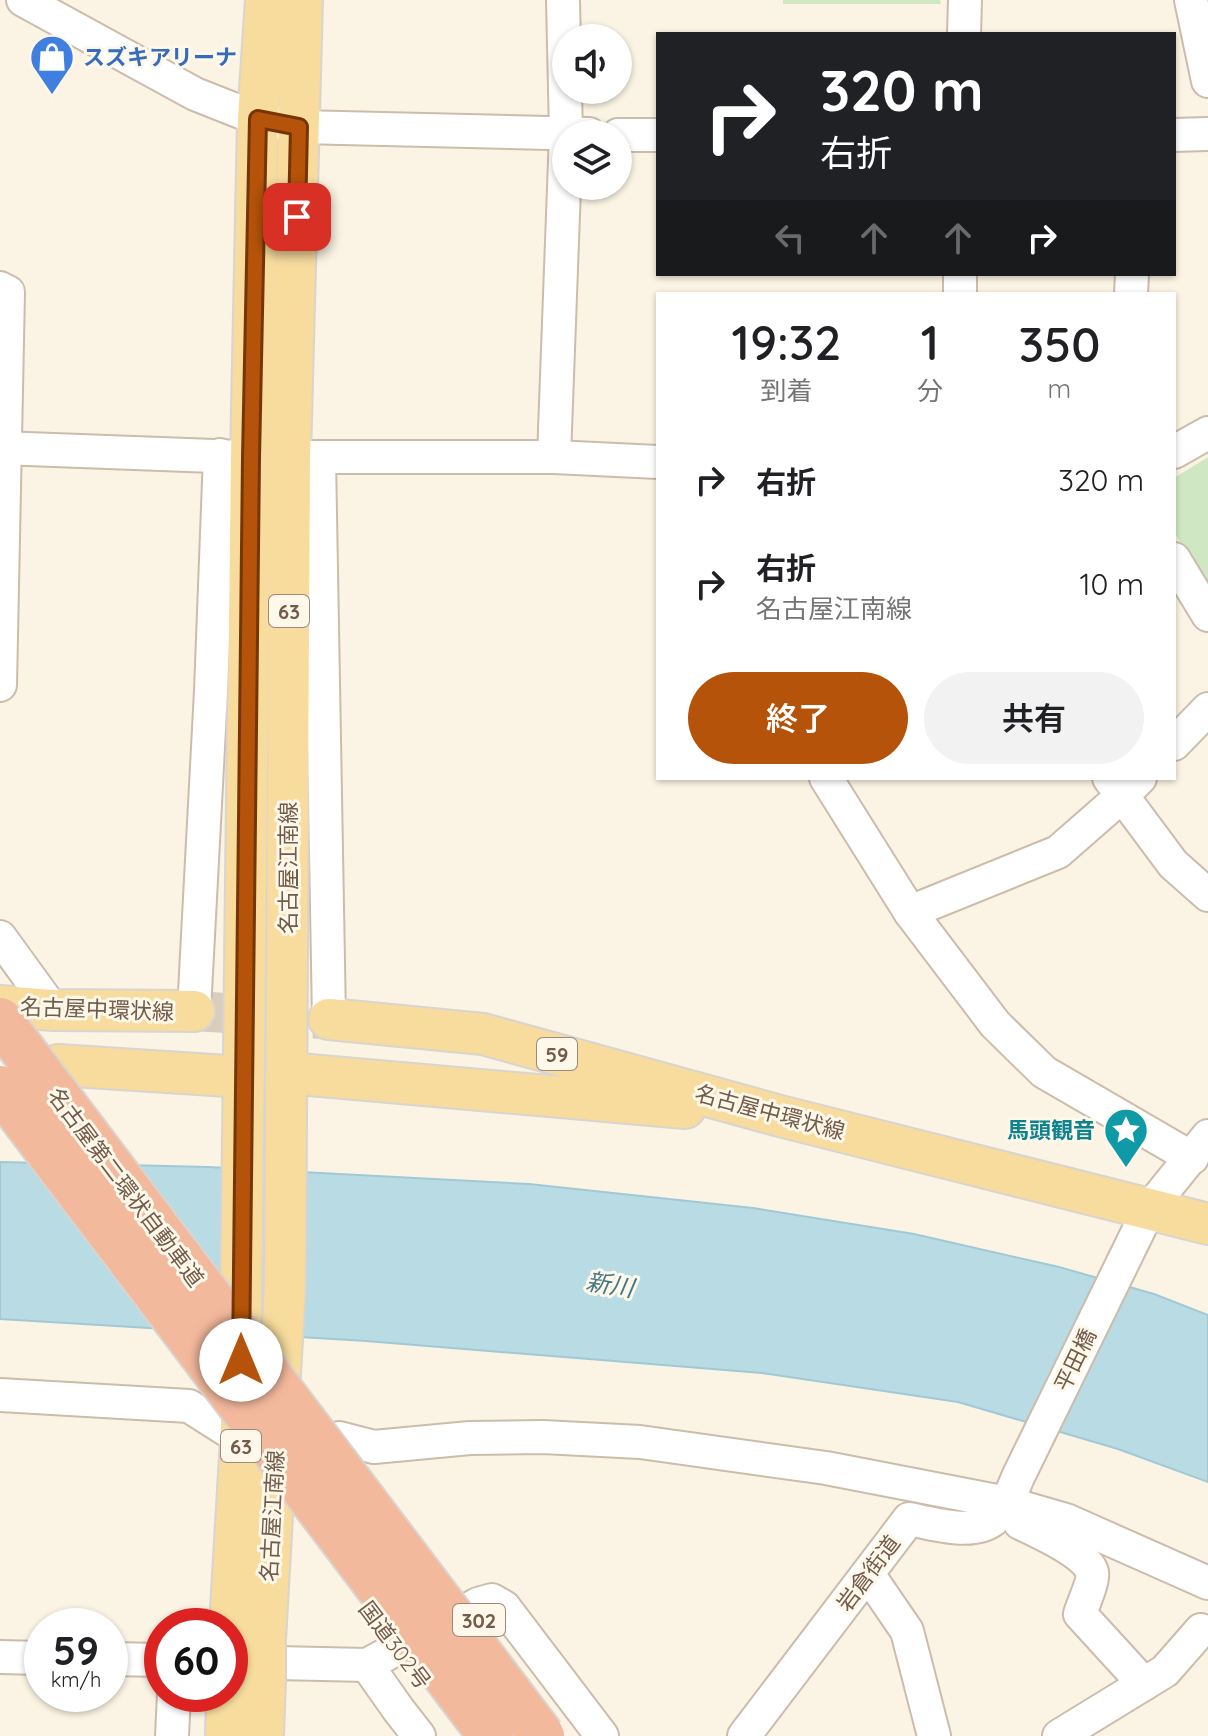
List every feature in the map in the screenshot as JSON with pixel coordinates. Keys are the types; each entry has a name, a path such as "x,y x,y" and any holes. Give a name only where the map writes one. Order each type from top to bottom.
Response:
{"highway":[{"path":"0,989 20,1016"},
{"name":"名古屋第二環状自動車道","path":"20,1016 542,1736"},
{"name":"名古屋第二環状自動車道","path":"0,1088 491,1736"},
{"name":"302","path":"391,1504 567,1736"},
{"name":"国道302号","path":"327,1555 464,1736"}],"main road":[{"name":"名古屋江南線","path":"263,1736 265,1681 248,1633 285,1286 286,1084 258,119 266,0"},
{"name":"名古屋江南線","path":"247,1608 241,1439 244,1086 270,457 299,127 302,0"},
{"name":"名古屋中環状線","path":"20,1016 194,1011"},
{"name":"名古屋中環状線","path":"329,1019 483,1034 780,1116 1208,1224"},
{"path":"58,1065 244,1086"},
{"path":"286,1084 780,1116"},
{"path":"226,1736 227,1712"}],"street":[{"path":"23,0 195,94 258,119 299,127 552,134"},
{"path":"563,0 566,120"},
{"path":"964,32 965,0"},
{"path":"1191,0 1208,81"},
{"path":"1176,135 1208,134"},
{"path":"632,135 656,135"},
{"path":"554,457 564,200"},
{"path":"0,288 8,292 0,685"},
{"path":"1176,451 1208,433"},
{"path":"3,448 270,457 554,457 656,462"},
{"path":"194,1011 211,691 270,457"},
{"path":"270,457 329,1019"},
{"path":"1176,562 1208,615"},
{"path":"1176,742 1208,709"},
{"path":"827,780 910,912 995,1024 1044,1072 1200,1147 1149,1209"},
{"path":"910,912 1058,852 1124,784 1173,864 1208,895"},
{"path":"0,937 20,1016"},
{"name":"平田橋","path":"1008,1498 1149,1209"},
{"path":"0,1395 189,1406 241,1439"},
{"path":"339,1438 374,1447 470,1438 543,1437 640,1442 1008,1498 1066,1520 1208,1583"},
{"path":"1008,1498 1090,1567 1093,1575 1080,1614 1144,1684"},
{"name":"岩倉街道","path":"744,1736 909,1519 965,1529 994,1519 1008,1498"},
{"path":"868,1574 907,1631 934,1736"},
{"path":"248,1662 367,1665 478,1604 492,1600 504,1607 602,1736"},
{"path":"1059,1736 1165,1671 1201,1630"},
{"path":"0,1657 24,1658"},
{"path":"367,1665 392,1722 419,1736"},
{"path":"172,1736 173,1712"}],"green space":[{"path":"783,0 940,0 941,4 783,4"},
{"path":"1208,457 1208,588 1176,535 1176,477"}],"water":[{"name":"新川","path":"0,1162 208,1167 529,1184 753,1208 914,1234 1059,1267 1154,1294 1208,1315 1208,1482 1118,1449 958,1402 762,1373 366,1341 0,1319"}],"tunnel":[{"path":"194,1011 321,1019"}],"place":[{"name":"スズキアリーナ","path":"52,96"},
{"name":"馬頭観音","path":"1126,1169"}],"route":[{"path":"241,1360 258,119 299,127 297,217"}]}
